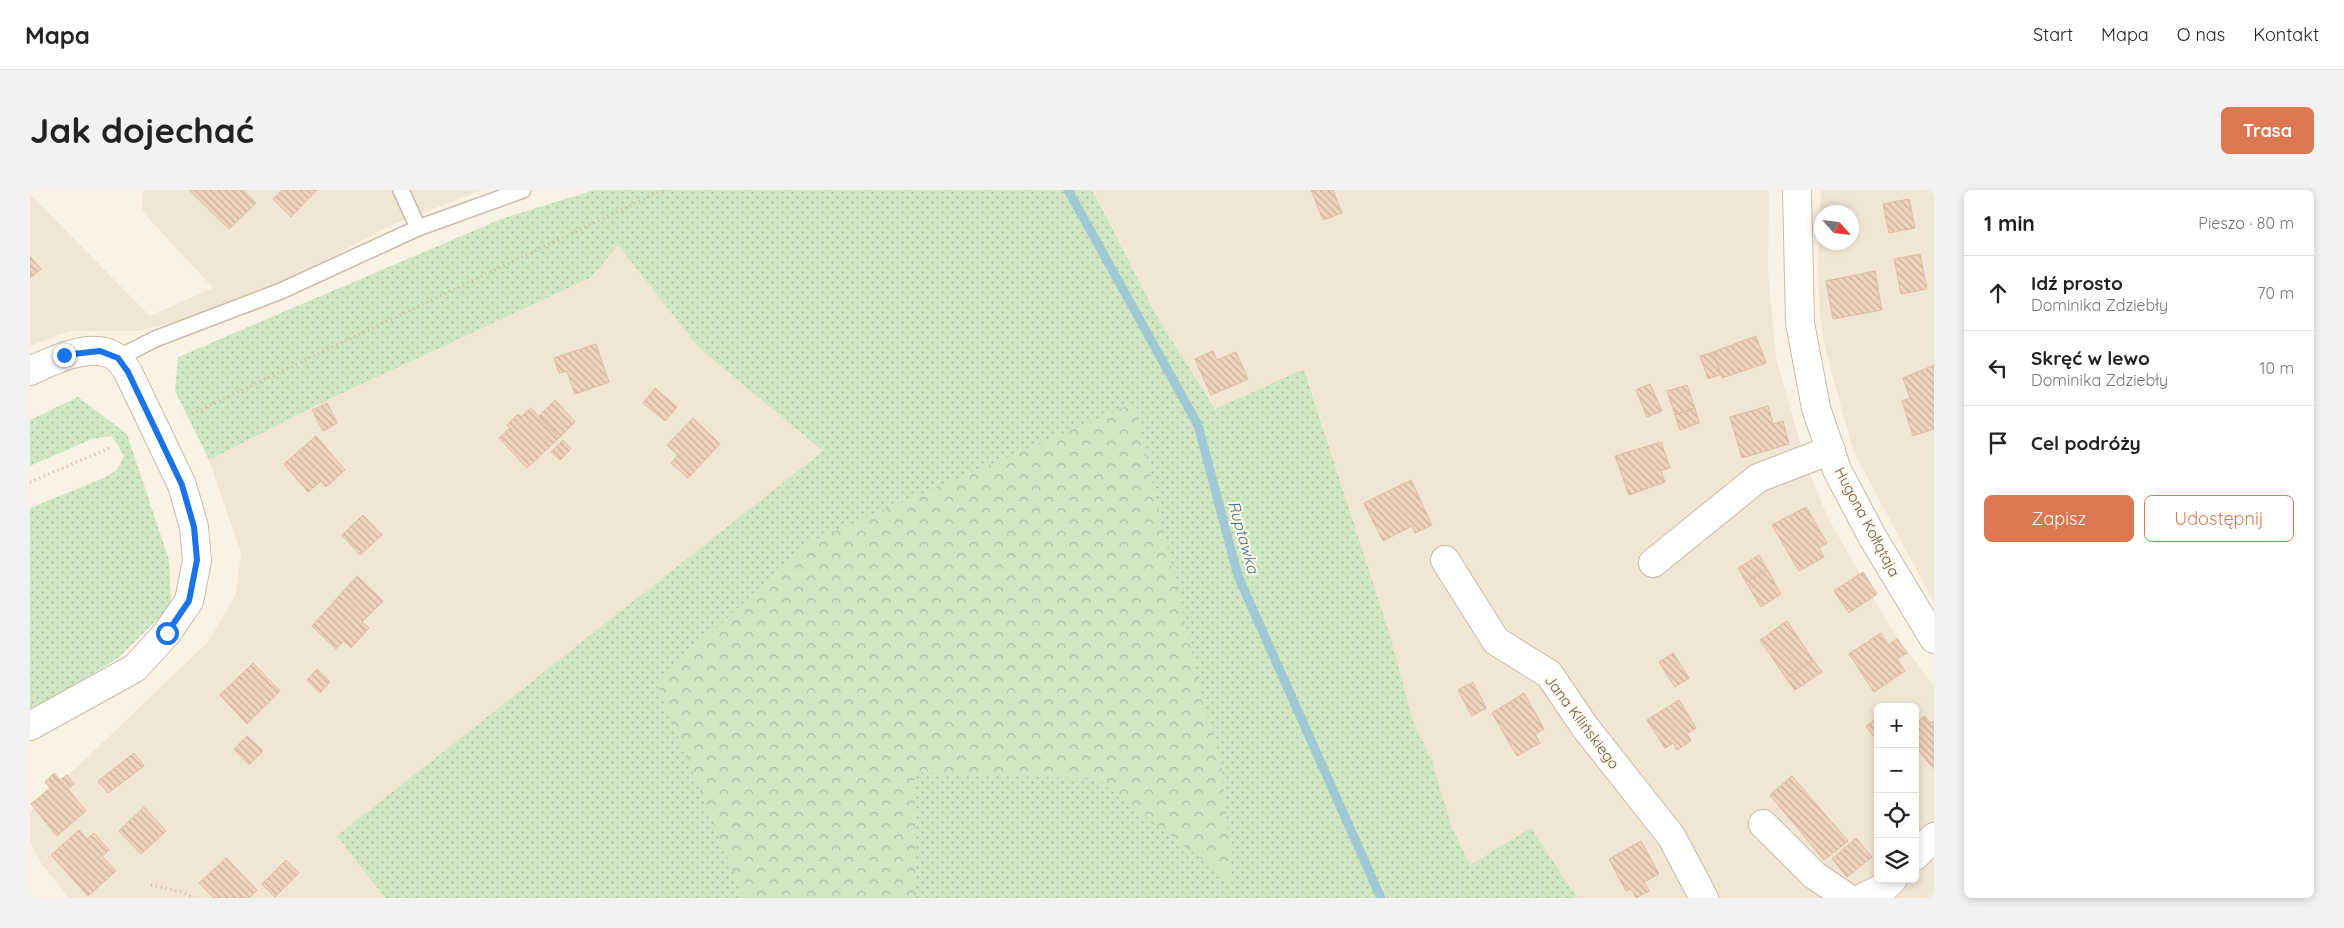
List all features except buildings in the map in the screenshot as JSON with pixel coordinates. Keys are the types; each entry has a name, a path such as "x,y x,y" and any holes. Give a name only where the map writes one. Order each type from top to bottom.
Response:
{"street":[{"name":"Hugona Kołłątaja","path":"1797,190 1800,323 1816,408 1837,470 1873,538 1934,639"},
{"path":"30,371 64,355 100,351 123,365 182,485 194,527 197,560 189,601 167,633 135,668 30,726"},
{"path":"1652,563 1758,478 1831,450"},
{"name":"Jana Kilińskiego","path":"1445,560 1496,641 1549,674 1585,727 1670,836 1704,898"},
{"path":"1763,824 1814,875 1848,898"},
{"path":"1919,852 1934,837"},
{"path":"1862,898 1885,887 1888,883"}],"lane":[{"path":"401,190 418,228"},
{"path":"123,365 155,339 281,291 418,228 523,190"}],"path":[{"path":"192,414 664,190"},
{"path":"30,482 112,447"},
{"path":"151,885 182,892 194,898"}],"shaded area":[{"path":"143,190 482,190 389,226 332,257 223,310 138,331 69,331 30,346 30,194 150,316 213,288 142,211"},
{"path":"1091,190 1769,190 1768,272 1776,358 1807,467 1828,518 1890,627 1934,686 1934,823 1919,839 1919,703 1874,703 1874,878 1838,898 1577,898 1531,829 1470,865 1451,824 1432,761 1413,721 1390,635 1305,370 1215,409 1159,320 1101,204"},
{"path":"1821,190 1934,190 1934,603 1853,450 1825,348 1820,316 1819,250 1859,250 1859,205 1820,205"},
{"path":"618,244 699,348 823,451 338,836 385,898 68,898 39,860 30,841 30,812 209,641 236,593 241,553 209,460 317,405 592,277"},
{"path":"1934,856 1934,898 1886,898 1907,883 1919,883 1919,872"}],"green space":[{"path":"594,190 1091,190 1159,320 1215,409 1304,369 1390,635 1413,721 1432,761 1451,824 1470,865 1531,828 1577,898 385,898 337,836 823,451 699,348 618,245 592,277 317,405 209,460 175,391 178,357 501,219"},
{"path":"78,397 127,434 169,560 171,601 162,615 118,658 30,713 30,508 104,478 117,470 124,456 112,436 92,439 30,466 30,420"},
{"path":"1134,403 1200,688 1221,761 1233,883 1097,779 914,772 916,898 744,898 657,684 807,543"}],"waterway":[{"name":"Ruptawka","path":"1068,190 1198,425 1238,576 1381,898"}],"route":[{"path":"64,355 100,351 118,358 128,372 182,485 194,527 197,560 189,601 167,633"}]}
